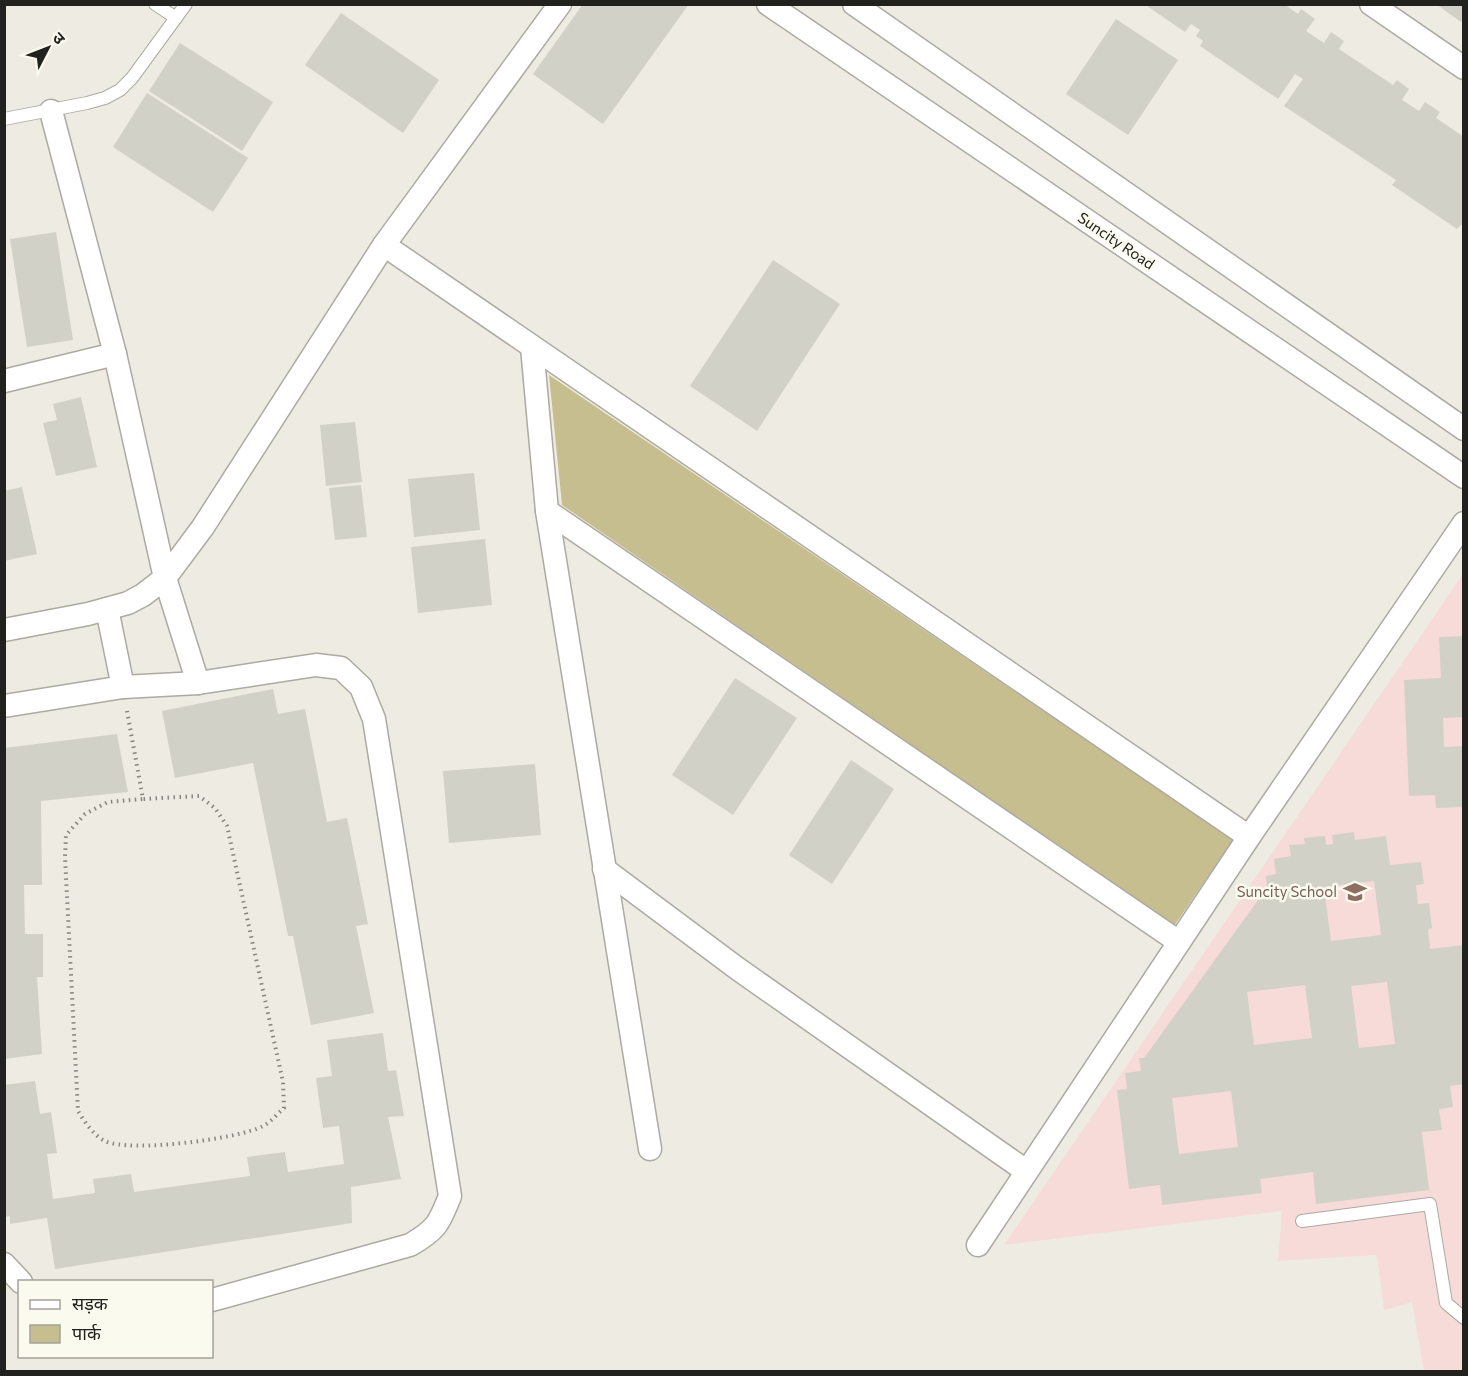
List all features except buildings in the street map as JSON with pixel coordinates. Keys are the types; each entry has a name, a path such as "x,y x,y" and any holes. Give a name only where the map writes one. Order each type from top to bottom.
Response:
{"street":[{"path":"4,630 128,603 165,578 203,527 384,245 560,4"},
{"name":"Suncity Road","path":"768,4 1464,477"},
{"path":"854,4 1464,429"},
{"path":"1371,4 1464,68"},
{"path":"51,111 115,354 165,578 198,683"},
{"path":"384,245 1249,837"},
{"path":"532,347 547,511 650,1149"},
{"path":"4,381 115,354"},
{"path":"547,511 1179,942"},
{"path":"978,1245 1249,837 1464,523"},
{"path":"108,609 123,687"},
{"path":"4,706 123,687 198,683 316,665 341,668 361,687 374,719 450,1196 440,1221 427,1235 410,1245 213,1300"},
{"path":"604,869 738,969 1026,1172"},
{"path":"4,1264 20,1280"}],"lane":[{"path":"155,4 176,18"},
{"path":"4,119 105,98 120,90 132,78 186,4"},
{"path":"1302,1221 1430,1204 1446,1303 1464,1318"}],"path":[{"path":"123,687 143,800"},
{"path":"199,796 216,807 227,826 283,1082 284,1108 266,1125 244,1134 138,1146 105,1141 85,1123 78,1111 65,857 66,834 86,814 108,802 143,800 199,796"}],"shaded area":[{"name":"Suncity School","path":"1463,574 1463,1371 1424,1371 1412,1302 1384,1310 1377,1255 1278,1261 1282,1211 1004,1245"}],"green space":[{"path":"549,375 1233,840 1174,926 562,505"}],"place":[{"name":"Suncity School","path":"1355,892"}]}
